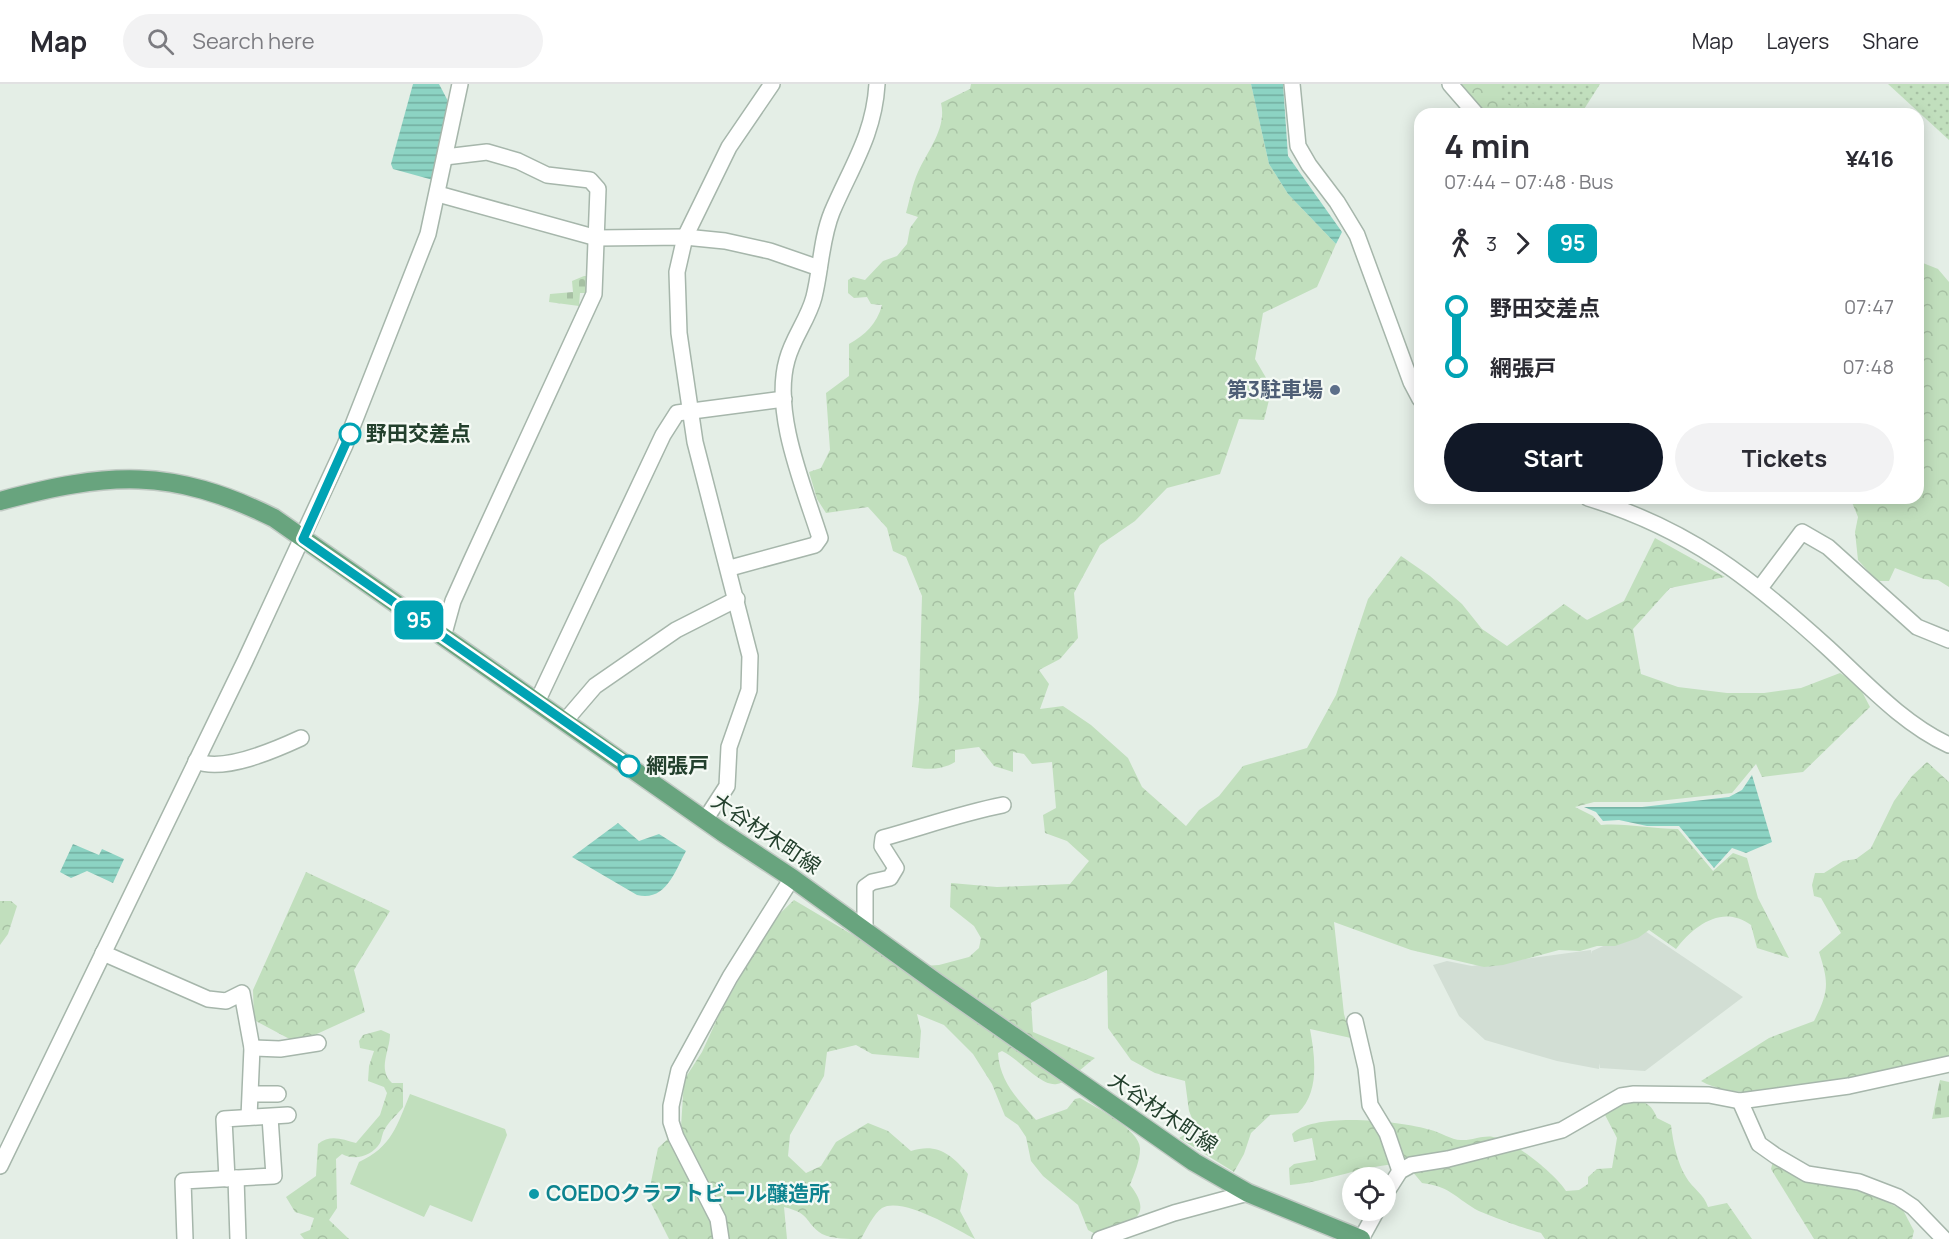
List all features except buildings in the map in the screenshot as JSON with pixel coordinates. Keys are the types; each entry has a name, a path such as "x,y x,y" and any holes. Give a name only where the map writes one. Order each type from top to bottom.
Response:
{"main road":[{"name":"大谷材木町線","path":"0,501 87,480 164,481 199,488 247,505 274,518 705,820 792,878 865,932 1194,1162 1248,1192 1361,1239"}],"street":[{"path":"0,1166 303,539 345,445 428,234 460,84"},
{"path":"705,820 727,786 731,738 749,690 750,656 730,568 695,442 679,333 677,272 686,237 729,147 772,84"},
{"path":"730,568 815,545 820,538 797,468 784,399 786,362 811,308 831,214 868,138 874,115 877,84"},
{"path":"1292,84 1298,146 1357,235 1414,388"},
{"path":"1450,84 1471,108"},
{"path":"443,637 453,601 594,294 598,189 590,180 547,175 518,161 487,152 446,157"},
{"path":"438,194 597,238 686,237 725,241 770,251 819,268"},
{"path":"537,702 663,435 676,413 784,399"},
{"path":"1607,504 1686,538 1760,588 1891,705 1949,745"},
{"path":"1760,588 1802,532 1828,547 1917,627 1949,640"},
{"path":"565,722 595,686 676,630 737,599"},
{"path":"196,762 203,764 238,762 301,738"},
{"path":"865,932 865,887 872,882 890,878 896,868 882,846 883,838 927,827 966,812 1003,806"},
{"path":"721,1239 718,1219 684,1155 671,1122 674,1086 688,1053 725,986 792,878"},
{"path":"104,953 208,999 226,1001 242,993 252,1048 249,1117"},
{"path":"1355,1021 1366,1068 1370,1105 1387,1132 1400,1171"},
{"path":"252,1048 280,1049 318,1043"},
{"path":"1396,1177 1400,1171 1411,1165 1479,1152 1562,1130 1622,1096 1634,1094 1709,1095 1740,1101 1849,1086 1949,1064"},
{"path":"251,1094 278,1094"},
{"path":"1740,1101 1759,1144 1776,1156 1807,1174 1859,1182 1898,1197 1913,1207 1944,1239"},
{"path":"238,1239 224,1119 288,1115"},
{"path":"184,1239 183,1181 274,1176 270,1117"},
{"path":"1100,1239 1174,1213 1248,1192"},
{"path":"1361,1239 1371,1221"}],"shaded area":[{"path":"1642,929 1743,997 1645,1071 1600,1068 1600,1063 1599,1069 1557,1061 1485,1040 1459,1016 1433,965 1447,961 1472,966 1591,950 1592,954 1592,951"}],"green space":[{"path":"971,84 1251,84 1269,164 1288,194 1336,244 1317,287 1263,313 1255,359 1272,388 1264,420 1239,419 1220,474 1167,488 1135,521 1100,545 1074,593 1078,638 1060,659 1039,670 1049,684 1040,709 1063,706 1091,725 1128,758 1142,787 1186,826 1199,810 1219,796 1243,766 1307,748 1336,695 1368,599 1401,556 1430,576 1462,604 1482,629 1507,646 1564,604 1587,620 1624,601 1655,538 1725,577 1670,588 1633,629 1641,674 1678,687 1727,693 1764,693 1801,688 1840,673 1858,684 1870,707 1803,772 1762,777 1756,764 1732,793 1649,802 1594,802 1575,807 1593,816 1601,825 1678,829 1713,871 1733,853 1747,858 1758,898 1789,958 1757,948 1751,925 1730,917 1720,917 1700,925 1676,949 1649,930 1638,938 1615,946 1597,946 1580,951 1559,950 1503,965 1484,967 1411,950 1334,922 1344,1014 1351,1038 1310,1029 1314,1074 1313,1085 1305,1105 1298,1113 1270,1115 1251,1133 1244,1154 1234,1172 1179,1138 1196,1128 1189,1111 1185,1081 1155,1073 1131,1060 1108,1028 1107,970 1031,1003 1033,1032 1095,1058 1077,1073 1062,1083 1051,1084 1037,1077 1002,1051 998,1053 999,1064 1006,1082 1036,1120 1067,1109 1075,1099 1080,1098 1116,1120 1133,1134 1138,1142 1139,1158 1130,1185 1138,1196 1139,1213 1128,1224 1099,1236 1088,1230 1078,1205 1043,1176 1031,1161 1026,1137 1018,1125 1005,1116 992,1084 973,1054 944,1025 917,1014 921,1031 919,1058 872,1054 856,1045 827,1052 824,1076 790,1135 788,1156 806,1173 821,1166 836,1142 868,1123 888,1131 911,1151 928,1148 943,1152 956,1161 968,1174 960,1211 975,1239 929,1215 902,1206 891,1205 882,1208 876,1214 861,1239 826,1236 799,1212 784,1207 787,1239 669,1239 651,1203 651,1182 658,1148 681,1127 684,1080 702,1052 718,1017 770,923 794,900 907,967 939,965 969,957 979,948 981,938 974,926 950,907 951,883 997,887 1070,884 1089,861 1067,841 1045,833 1043,815 1056,808 1052,762 1032,764 1024,754 1013,752 1013,772 994,766 979,747 955,750 955,762 945,767 929,769 912,767 919,700 922,596 906,557 893,551 887,528 868,507 826,513 817,499 809,472 821,468 830,450 826,393 849,376 849,344 870,328 882,305 871,304 867,297 854,298 848,293 848,280 853,277 865,280 883,261 897,256 907,244 910,228 918,217 906,213 916,177 939,130 941,103 970,89"},
{"path":"1441,84 1498,84 1501,99 1512,107 1526,102 1545,108 1467,108"},
{"path":"1455,84 1600,84 1585,108 1477,108"},
{"path":"1888,84 1949,84 1949,140 1924,117 1924,108 1914,108"},
{"path":"1924,263 1938,269 1949,282 1949,587 1938,580 1924,579 1895,568 1889,581 1877,581 1858,560 1855,532 1858,517 1853,504 1924,504"},
{"path":"590,276 589,293 580,293 579,306 549,302 550,294 573,292 572,281"},
{"path":"1927,762 1949,782 1949,1059 1922,1062 1789,1090 1756,1092 1726,1090 1701,1081 1769,1038 1814,1021 1823,1002 1826,987 1825,972 1819,952 1841,933 1821,898 1814,896 1812,885 1815,873 1824,873 1843,861 1856,859 1871,848 1894,801 1912,776"},
{"path":"306,872 390,911 354,970 365,1012 297,1043 254,1020 253,990"},
{"path":"0,901 11,901 17,906 8,934 0,945"},
{"path":"381,1030 390,1034 385,1072 392,1083 403,1083 403,1107 387,1126 380,1143 373,1151 358,1157 342,1154 336,1159 337,1208 329,1220 349,1239 304,1239 300,1234 310,1230 314,1218 295,1212 286,1197 316,1176 318,1144 332,1138 356,1143 380,1115 387,1093 384,1087 368,1081 369,1066 374,1051 360,1048 359,1041 363,1035"},
{"path":"1940,1080 1949,1082 1949,1117 1932,1119"},
{"path":"410,1094 505,1129 507,1135 472,1222 430,1205 424,1217 350,1184 359,1162 379,1149 392,1134"},
{"path":"1642,1102 1653,1110 1657,1118 1671,1125 1676,1152 1689,1181 1708,1207 1727,1203 1752,1239 1545,1239 1541,1233 1475,1209 1445,1189 1422,1183 1406,1164 1342,1167 1342,1174 1290,1185 1289,1168 1294,1164 1316,1160 1312,1138 1294,1142 1292,1134 1318,1122 1358,1120 1418,1127 1457,1140 1489,1137 1502,1139 1533,1159 1566,1191 1579,1190 1588,1184 1588,1177 1597,1169 1612,1168 1617,1138 1605,1115 1619,1104"},
{"path":"1773,1161 1849,1184 1903,1210 1914,1231 1912,1239 1814,1239 1771,1169"}],"water":[{"path":"413,84 439,84 449,103 433,180 393,169 391,164"},
{"path":"1251,84 1283,84 1288,156 1342,232 1336,244 1288,194 1269,164"},
{"path":"1752,775 1772,842 1746,853 1732,848 1714,868 1679,826 1647,826 1619,820 1603,821 1596,812 1584,807 1642,807 1729,797 1742,790"},
{"path":"618,823 639,841 659,834 686,851 668,883 655,894 637,895 572,857"},
{"path":"73,844 99,855 102,849 124,859 113,883 87,871 71,878 60,872"}],"bus line":[{"name":"95","path":"350,434 303,539 629,766"}],"place":[{"name":"第3駐車場","path":"1335,390"},
{"name":"野田交差点","path":"350,434"},
{"name":"網張戸","path":"629,766"},
{"name":"COEDOクラフトビール醸造所","path":"534,1194"}]}
